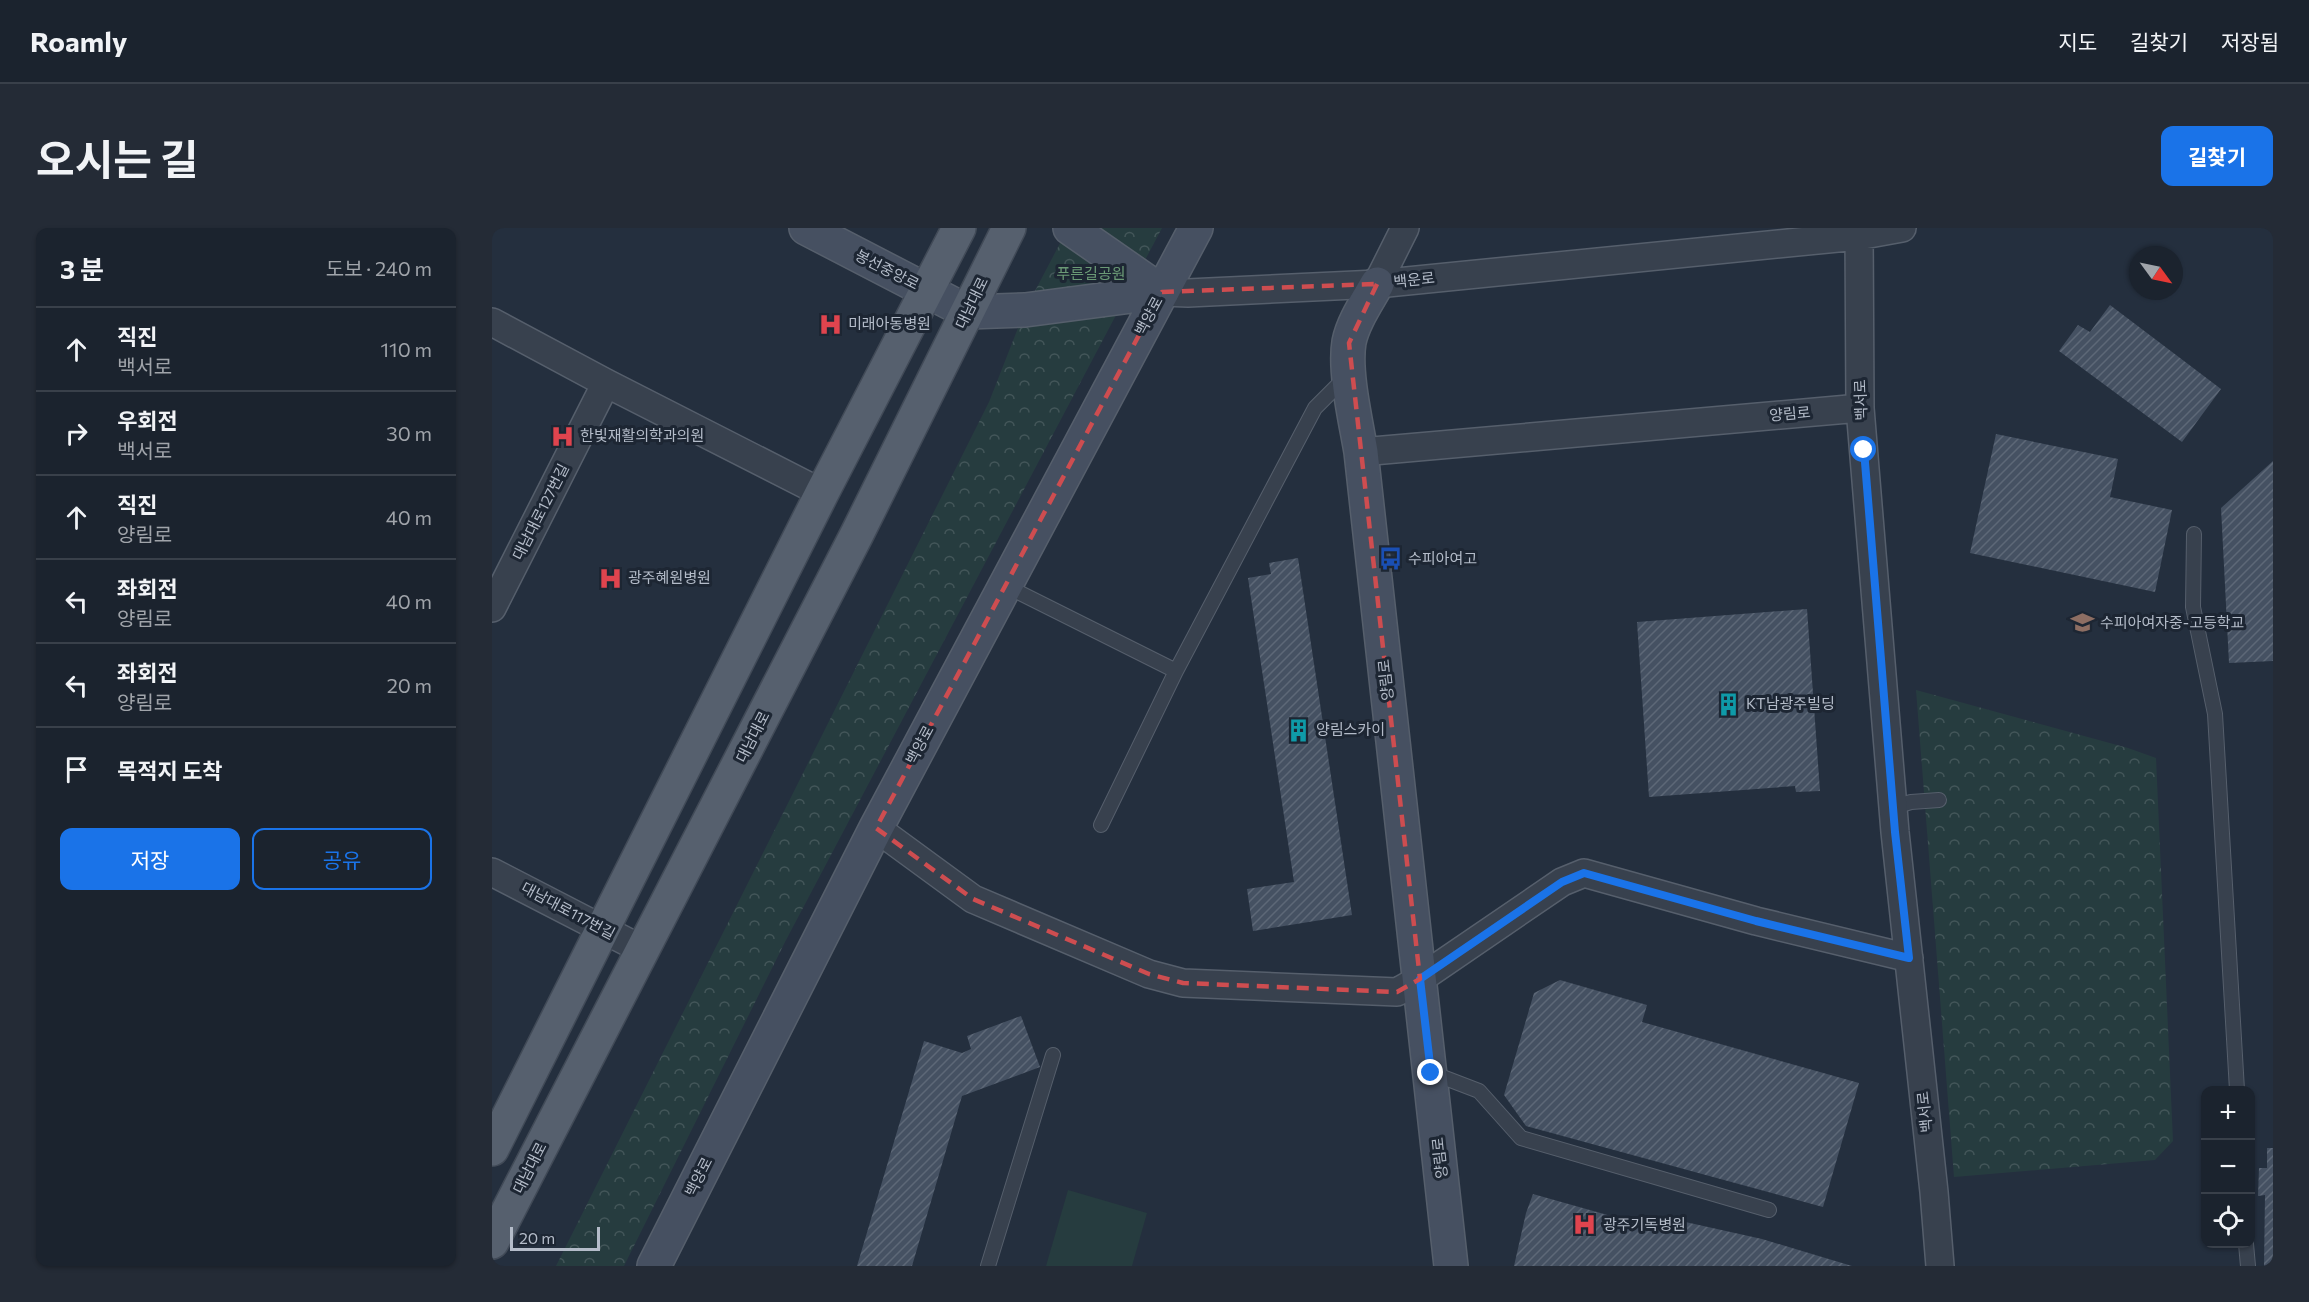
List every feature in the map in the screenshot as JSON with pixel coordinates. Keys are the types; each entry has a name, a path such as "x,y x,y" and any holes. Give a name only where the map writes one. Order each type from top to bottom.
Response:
{"main road":[{"path":"492,1149 822,493 959,228"},
{"name":"대남대로","path":"492,1242 643,951 1009,228"}],"street":[{"name":"봉선중앙로","path":"806,228 968,312"},
{"path":"1070,228 1162,292"},
{"name":"백양로","path":"654,1266 876,828 1196,228"},
{"path":"1377,284 1405,228"},
{"name":"백운로","path":"968,312 1025,310 1162,292 1188,293 1377,284 1902,228"},
{"name":"백서로","path":"1859,232 1860,408 1894,807 1940,1266"},
{"name":"양림로","path":"1377,284 1356,322 1349,342 1349,374 1361,452 1452,1266"},
{"path":"492,322 822,493"},
{"name":"대남대로127번길","path":"492,608 606,383"},
{"name":"양림로","path":"1361,452 1860,408"},
{"path":"876,828 974,899 1161,977 1183,983 1397,992 1420,979 1562,882 1584,873 1756,921 1909,958"},
{"name":"대남대로117번길","path":"492,872 643,951"}],"lane":[{"path":"1101,825 1176,670 1315,408 1349,374"},
{"path":"2194,534 2193,607 2215,714 2237,1086"},
{"path":"1006,586 1176,670"},
{"path":"1894,807 1911,802 1939,800"},
{"path":"988,1266 1053,1055"},
{"path":"1431,1073 1479,1091 1521,1138 1769,1210"},
{"path":"2246,1248 2248,1266"}],"highlighted area":[{"path":"1377,284 1349,343 1420,979 1397,992 1183,983 1149,974 973,899 876,828 1162,292"}],"green space":[{"name":"푸른길공원","path":"1068,228 1162,228 785,942 624,1266 556,1266 989,402 1025,310"},
{"path":"1916,690 2128,748 2156,758 2173,1141 2155,1160 1954,1177"},
{"path":"1068,1190 1147,1213 1132,1266 1046,1266"}],"building":[{"path":"2110,305 2221,389 2182,442 2059,351 2078,325 2090,332"},
{"path":"1996,434 2118,459 2110,497 2172,510 2155,592 1970,553"},
{"path":"2273,461 2273,661 2229,663 2221,508"},
{"name":"양림스카이","path":"1298,558 1352,915 1253,931 1247,889 1294,882 1248,578 1271,574 1269,563"},
{"name":"KT남광주빌딩","path":"1807,609 1820,791 1796,792 1795,786 1649,797 1637,622"},
{"path":"1560,980 1647,1005 1642,1022 1859,1083 1823,1207 1526,1126 1504,1095 1534,993"},
{"path":"1021,1016 1040,1067 962,1096 912,1266 857,1266 924,1041 962,1053 971,1049 967,1036"},
{"path":"2267,1148 2273,1148 2273,1266 2264,1266 2265,1195 2258,1196 2259,1168 2267,1168"},
{"name":"광주기독병원","path":"1533,1194 1675,1234 1681,1221 1762,1239 1852,1266 1514,1266 1526,1213"}],"place":[{"name":"미래아동병원","path":"830,324"},
{"name":"한빛재활의학과의원","path":"562,436"},
{"name":"수피아여고","path":"1390,559"},
{"name":"광주혜원병원","path":"610,578"},
{"name":"수피아여자중-고등학교","path":"2082,623"},
{"name":"KT남광주빌딩","path":"1728,704"},
{"name":"양림스카이","path":"1298,730"},
{"name":"광주기독병원","path":"1585,1225"}],"route":[{"path":"1431,1073 1420,979 1562,882 1584,873 1756,921 1909,958 1895,832 1864,450"}]}
